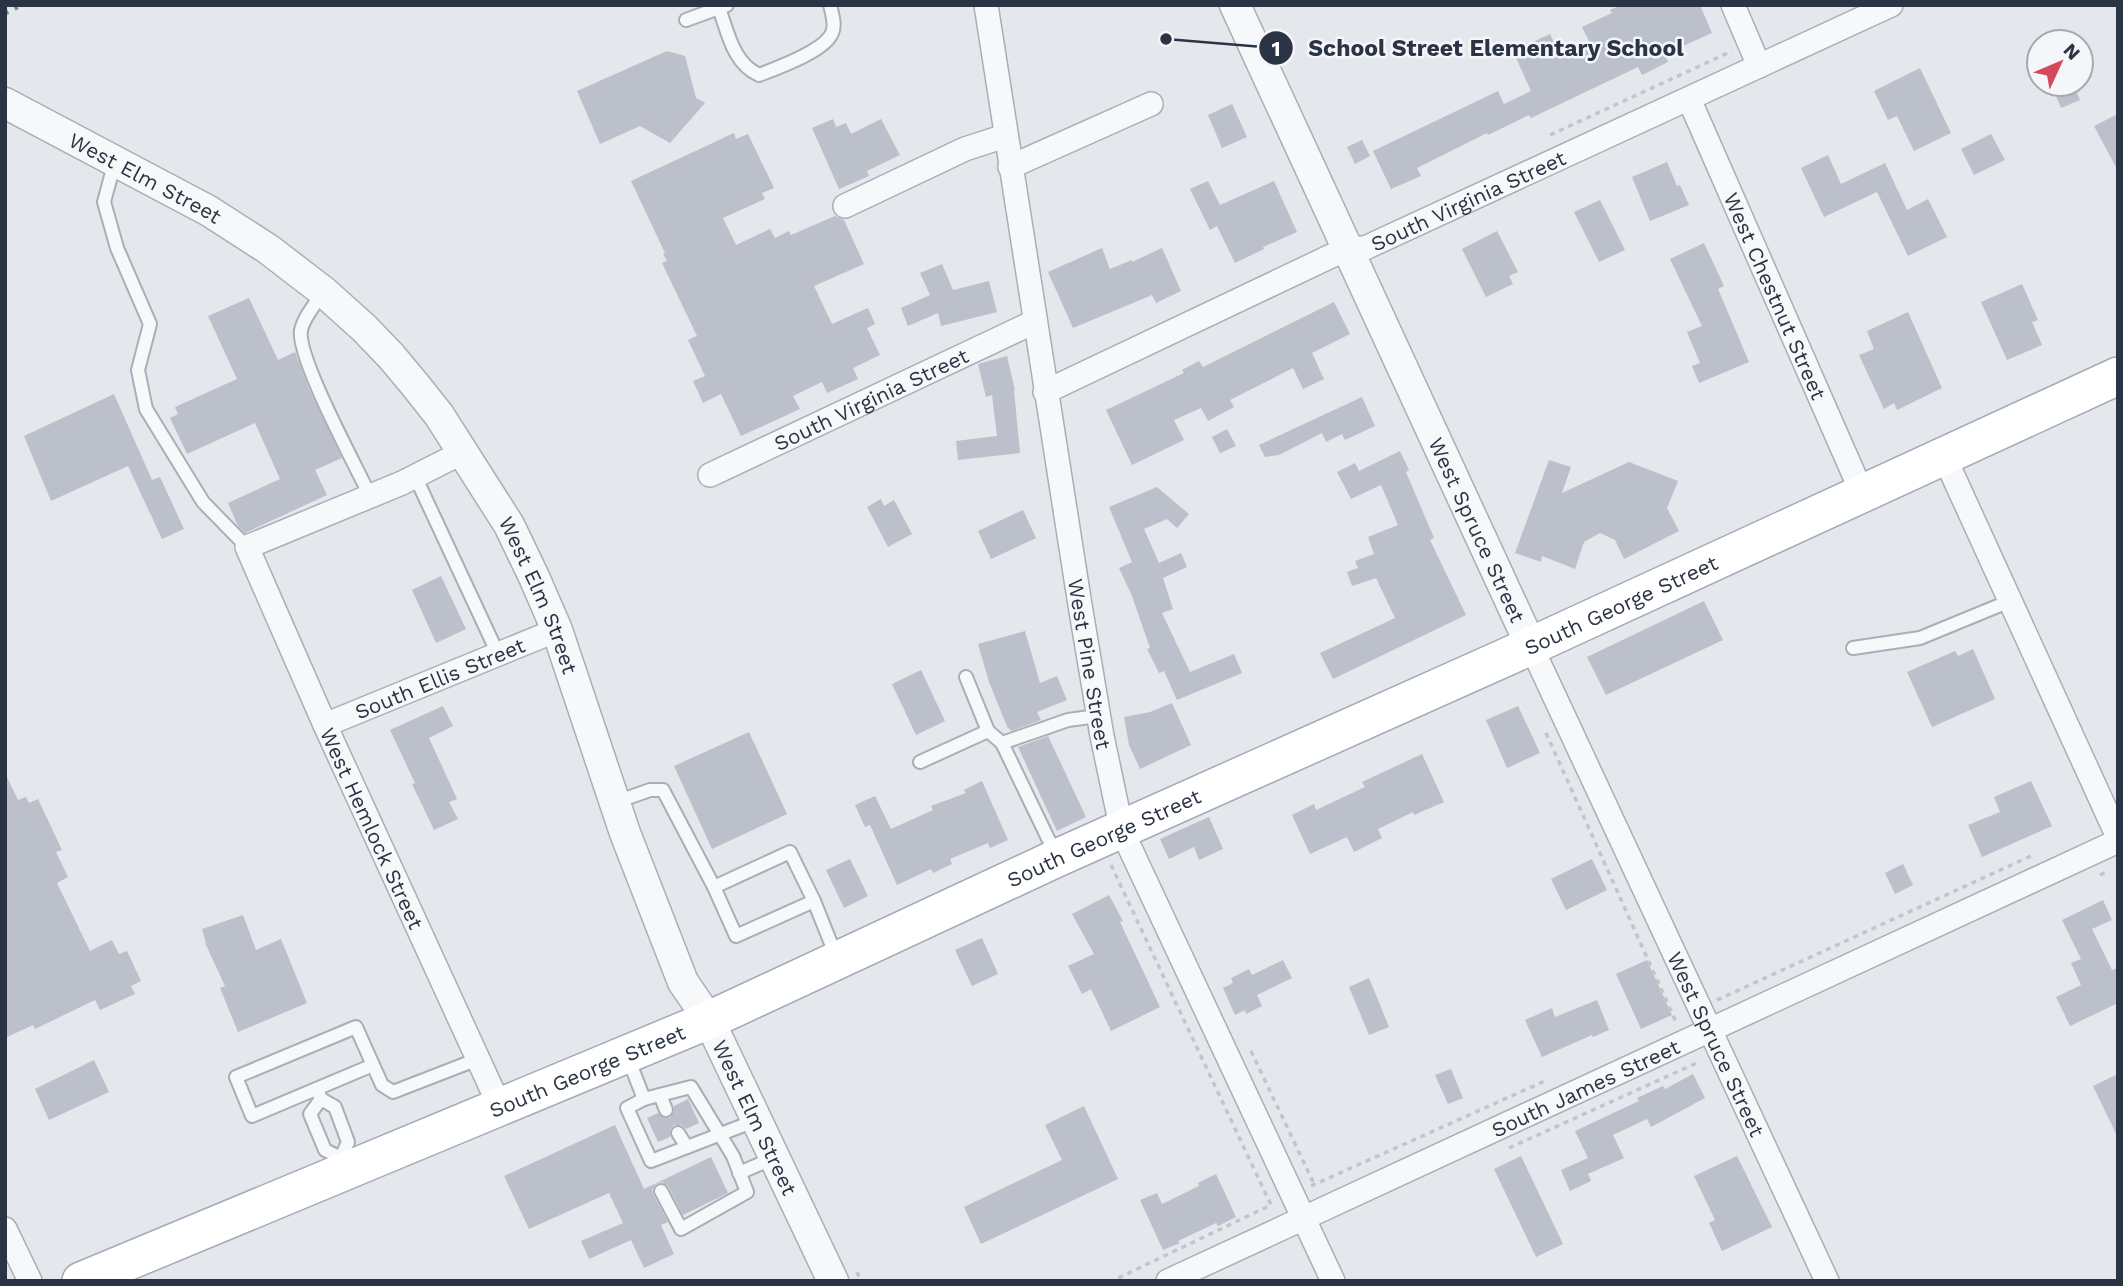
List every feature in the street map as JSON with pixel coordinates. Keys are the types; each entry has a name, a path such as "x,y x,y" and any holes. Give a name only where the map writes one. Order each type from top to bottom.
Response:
{"main road":[{"name":"South George Street","path":"81,1281 344,1165 500,1107 709,1020 1058,858 1114,842 1531,646 2118,376"}],"street":[{"name":"West Pine Street","path":"986,5 1098,716 1114,842 1305,1219 1333,1281"},
{"name":"West Spruce Street","path":"1235,5 1828,1281"},
{"path":"1733,5 1759,66"},
{"name":"South Virginia Street","path":"1045,392 1348,248 1365,248 1891,5"},
{"name":"West Chestnut Street","path":"1689,99 1862,493"},
{"name":"West Elm Street","path":"5,103 209,211 268,249 324,292 364,328 391,356 439,415 509,525 557,630 625,833 683,982 709,1020 833,1281"},
{"path":"1010,167 1152,104"},
{"path":"845,206 965,149 1005,136"},
{"name":"South Virginia Street","path":"710,475 1034,322"},
{"path":"247,547 370,496 463,452"},
{"path":"1944,456 2118,839"},
{"name":"West Hemlock Street","path":"247,547 324,726 500,1107"},
{"name":"South Ellis Street","path":"324,726 557,630"},
{"name":"South James Street","path":"1168,1281 2118,839"},
{"path":"5,1229 30,1281"}],"lane":[{"path":"686,20 723,7 737,57 746,69 759,75 824,46 832,35 834,25 830,5"},
{"path":"115,161 104,202 117,248 150,324 138,370 146,409 203,502 247,547"},
{"path":"324,292 304,319 301,340 312,374 370,496"},
{"path":"415,476 498,654"},
{"path":"1853,648 1920,638 2010,601"},
{"path":"966,677 988,731 1002,743 1058,858"},
{"path":"1002,743 1068,720 1098,716"},
{"path":"919,762 988,731"},
{"path":"615,802 650,790 663,790 714,887 736,936 814,901"},
{"path":"714,887 790,852 814,901 837,960"},
{"path":"373,1065 319,1094 252,1116 236,1077 356,1027 382,1085 393,1092 478,1059"},
{"path":"627,1055 644,1099"},
{"path":"661,1191 681,1229 747,1192 733,1156 720,1135 691,1087 644,1099 627,1108 651,1161 720,1135 757,1120"},
{"path":"319,1094 335,1107 348,1142 344,1165 324,1150 310,1115 319,1094"},
{"path":"660,1095 666,1110"},
{"path":"678,1133 687,1147"},
{"path":"739,1173 774,1157"}],"path":[{"path":"1550,135 1737,49"},
{"path":"1543,726 1676,1022 1664,1027"},
{"path":"1112,1281 1271,1205 1114,842"},
{"path":"1713,1002 2040,852"},
{"path":"1498,1153 1699,1062"},
{"path":"1309,1187 1552,1078"}],"building":[{"path":"1621,5 1700,5 1712,33 1665,54 1668,62 1642,75 1638,67 1531,118 1529,115 1488,135 1487,133 1417,168 1421,176 1391,189 1373,151 1498,91 1504,104 1531,91 1513,51 1550,34 1560,55 1589,41 1582,27 1612,13 1610,10"},
{"path":"667,51 685,56 696,98 705,103 670,143 640,126 600,144 577,91"},
{"path":"1920,68 1951,133 1914,151 1897,116 1888,120 1874,91"},
{"path":"2057,98 2079,98 2080,100 2061,108"},
{"path":"1232,104 1247,137 1222,148 1208,115"},
{"path":"2118,114 2118,171 2094,126"},
{"path":"833,119 836,127 846,123 851,134 881,119 900,155 867,171 869,176 839,189 812,128"},
{"path":"734,133 736,139 748,134 774,188 762,193 765,199 723,218 736,245 770,229 775,238 789,231 791,235 835,216 844,220 864,264 814,286 832,324 868,308 875,324 867,328 880,355 853,368 858,379 827,393 822,382 793,396 800,409 741,436 721,394 703,403 693,381 705,376 688,340 697,336 662,263 667,261 663,254 665,253 631,181"},
{"path":"1991,134 2005,160 1974,175 1961,149"},
{"path":"1362,140 1370,156 1355,164 1347,147"},
{"path":"1828,155 1841,184 1885,163 1907,210 1928,199 1947,237 1908,256 1877,192 1824,217 1801,168"},
{"path":"1667,162 1689,205 1650,221 1632,177"},
{"path":"1208,181 1220,205 1274,181 1297,232 1235,263 1217,226 1210,230 1190,189"},
{"path":"1600,200 1625,250 1599,262 1574,212"},
{"path":"1497,231 1518,272 1509,276 1513,284 1486,297 1462,249"},
{"path":"1704,243 1724,286 1718,289 1749,362 1699,383 1692,366 1700,363 1687,332 1702,326 1670,259"},
{"path":"1102,248 1110,269 1162,248 1181,291 1156,303 1152,295 1073,328 1048,272"},
{"path":"942,264 953,290 989,281 997,312 941,326 938,313 908,326 901,308 930,295 920,273"},
{"path":"2022,284 2038,320 2032,322 2042,345 2007,360 1981,302"},
{"path":"249,298 278,360 295,352 309,389 342,458 315,470 327,495 245,533 238,526 228,503 280,479 255,423 187,454 170,418 178,414 175,407 237,379 208,316"},
{"path":"1334,302 1350,334 1312,353 1324,379 1303,389 1293,368 1230,400 1234,407 1208,421 1201,408 1174,420 1184,440 1132,465 1106,410 1184,373 1182,370 1199,361 1203,367"},
{"path":"1908,312 1942,388 1897,410 1894,403 1884,409 1859,355 1874,349 1867,331"},
{"path":"1007,356 1015,390 1020,453 958,460 956,441 997,436 992,395 986,397 978,364"},
{"path":"114,394 152,480 160,477 184,529 162,539 128,466 51,501 24,436"},
{"path":"1362,397 1375,426 1345,440 1342,434 1326,442 1322,433 1279,455 1265,457 1259,445"},
{"path":"1227,429 1236,446 1220,453 1212,437"},
{"path":"1400,451 1434,538 1430,540 1466,615 1333,679 1320,653 1395,618 1376,578 1352,586 1347,572 1358,568 1355,561 1374,554 1368,537 1398,525 1381,485 1351,499 1337,472 1355,463 1359,471"},
{"path":"1549,460 1571,467 1562,493 1629,462 1678,481 1667,508 1679,531 1624,559 1615,540 1600,533 1584,542 1575,569 1542,556 1541,562 1515,553"},
{"path":"1157,487 1189,514 1177,528 1167,519 1144,529 1159,563 1181,553 1187,567 1163,578 1173,609 1162,613 1190,672 1234,654 1242,673 1177,700 1164,671 1159,673 1147,649 1150,648 1119,568 1132,562 1109,507"},
{"path":"881,499 884,506 894,500 912,534 888,547 867,507"},
{"path":"1023,510 1036,538 991,559 978,531"},
{"path":"441,576 466,629 436,643 412,590"},
{"path":"1704,601 1723,640 1606,695 1587,657"},
{"path":"1025,631 1040,683 1057,676 1067,700 1037,712 1041,720 1011,731 989,682 978,644"},
{"path":"1973,649 1995,699 1932,727 1907,672 1955,651 1958,656"},
{"path":"921,670 945,721 916,735 892,684"},
{"path":"1172,703 1191,745 1140,769 1129,745 1124,717 1150,712"},
{"path":"443,706 453,726 429,738 457,799 449,802 458,819 434,830 390,730"},
{"path":"1518,706 1540,753 1507,768 1486,720"},
{"path":"749,732 787,814 712,849 674,766"},
{"path":"1048,736 1086,817 1057,831 1018,747"},
{"path":"1422,754 1444,802 1414,815 1413,812 1378,829 1382,838 1354,852 1347,837 1310,854 1292,815 1314,804 1316,810 1365,787 1362,782"},
{"path":"5,773 18,800 26,797 29,803 38,799 62,850 56,852 68,877 57,883 90,951 112,940 119,954 127,951 141,981 131,986 135,994 100,1010 95,1000 35,1029 33,1025 5,1038"},
{"path":"982,781 1008,840 990,848 988,843 950,859 952,864 933,873 931,869 897,885 870,825 865,827 855,805 875,796 891,829 933,810 931,806 966,793 964,790"},
{"path":"2031,781 2052,826 1982,857 1968,825 2000,812 1994,797"},
{"path":"1209,817 1223,849 1199,860 1194,847 1169,859 1160,839"},
{"path":"850,859 868,896 844,908 826,870"},
{"path":"1592,859 1607,890 1566,910 1551,879"},
{"path":"1903,864 1913,885 1895,894 1885,873"},
{"path":"1109,895 1160,1007 1111,1031 1091,989 1082,994 1068,966 1094,954 1072,914"},
{"path":"2103,900 2112,920 2092,929 2112,970 2118,968 2118,1003 2070,1026 2056,997 2081,985 2071,963 2081,959 2062,920"},
{"path":"243,915 256,950 281,939 307,1003 238,1032 220,988 225,986 205,943 202,929"},
{"path":"982,938 998,974 972,986 955,950"},
{"path":"1283,960 1292,978 1257,995 1262,1006 1246,1014 1245,1010 1235,1015 1223,988 1233,983 1231,978 1249,969 1252,975"},
{"path":"1647,960 1672,1015 1641,1029 1616,974"},
{"path":"1369,978 1389,1027 1369,1035 1349,987"},
{"path":"1597,1000 1609,1030 1542,1057 1525,1020 1552,1008 1555,1017"},
{"path":"94,1060 109,1092 49,1120 35,1089"},
{"path":"1451,1069 1463,1098 1448,1104 1435,1075"},
{"path":"1693,1074 1705,1098 1651,1127 1647,1119 1613,1135 1624,1158 1588,1174 1591,1181 1570,1191 1561,1170 1588,1158 1575,1131 1639,1101 1637,1098 1663,1086 1665,1089"},
{"path":"2118,1074 2118,1138 2093,1086"},
{"path":"688,1099 699,1123 686,1129 681,1125 674,1125 670,1130 670,1137 658,1142 647,1118 658,1113 664,1118 670,1118 674,1106"},
{"path":"1084,1106 1118,1179 981,1244 964,1207 1062,1160 1045,1125"},
{"path":"615,1125 644,1189 711,1157 728,1193 683,1215 668,1186 662,1182 656,1184 652,1190 653,1194 668,1222 661,1225 674,1254 644,1268 631,1240 589,1259 581,1241 623,1223 609,1193 529,1229 504,1176"},
{"path":"1521,1156 1563,1244 1536,1257 1494,1169"},
{"path":"1737,1156 1772,1227 1722,1251 1709,1223 1715,1220 1694,1176"},
{"path":"1216,1174 1236,1217 1218,1226 1216,1223 1163,1250 1140,1200 1157,1193 1162,1204 1199,1186 1198,1183"}],"railway":[{"path":"5,13 21,5"}],"place":[{"name":"School Street Elementary School","path":"1166,39"}]}
